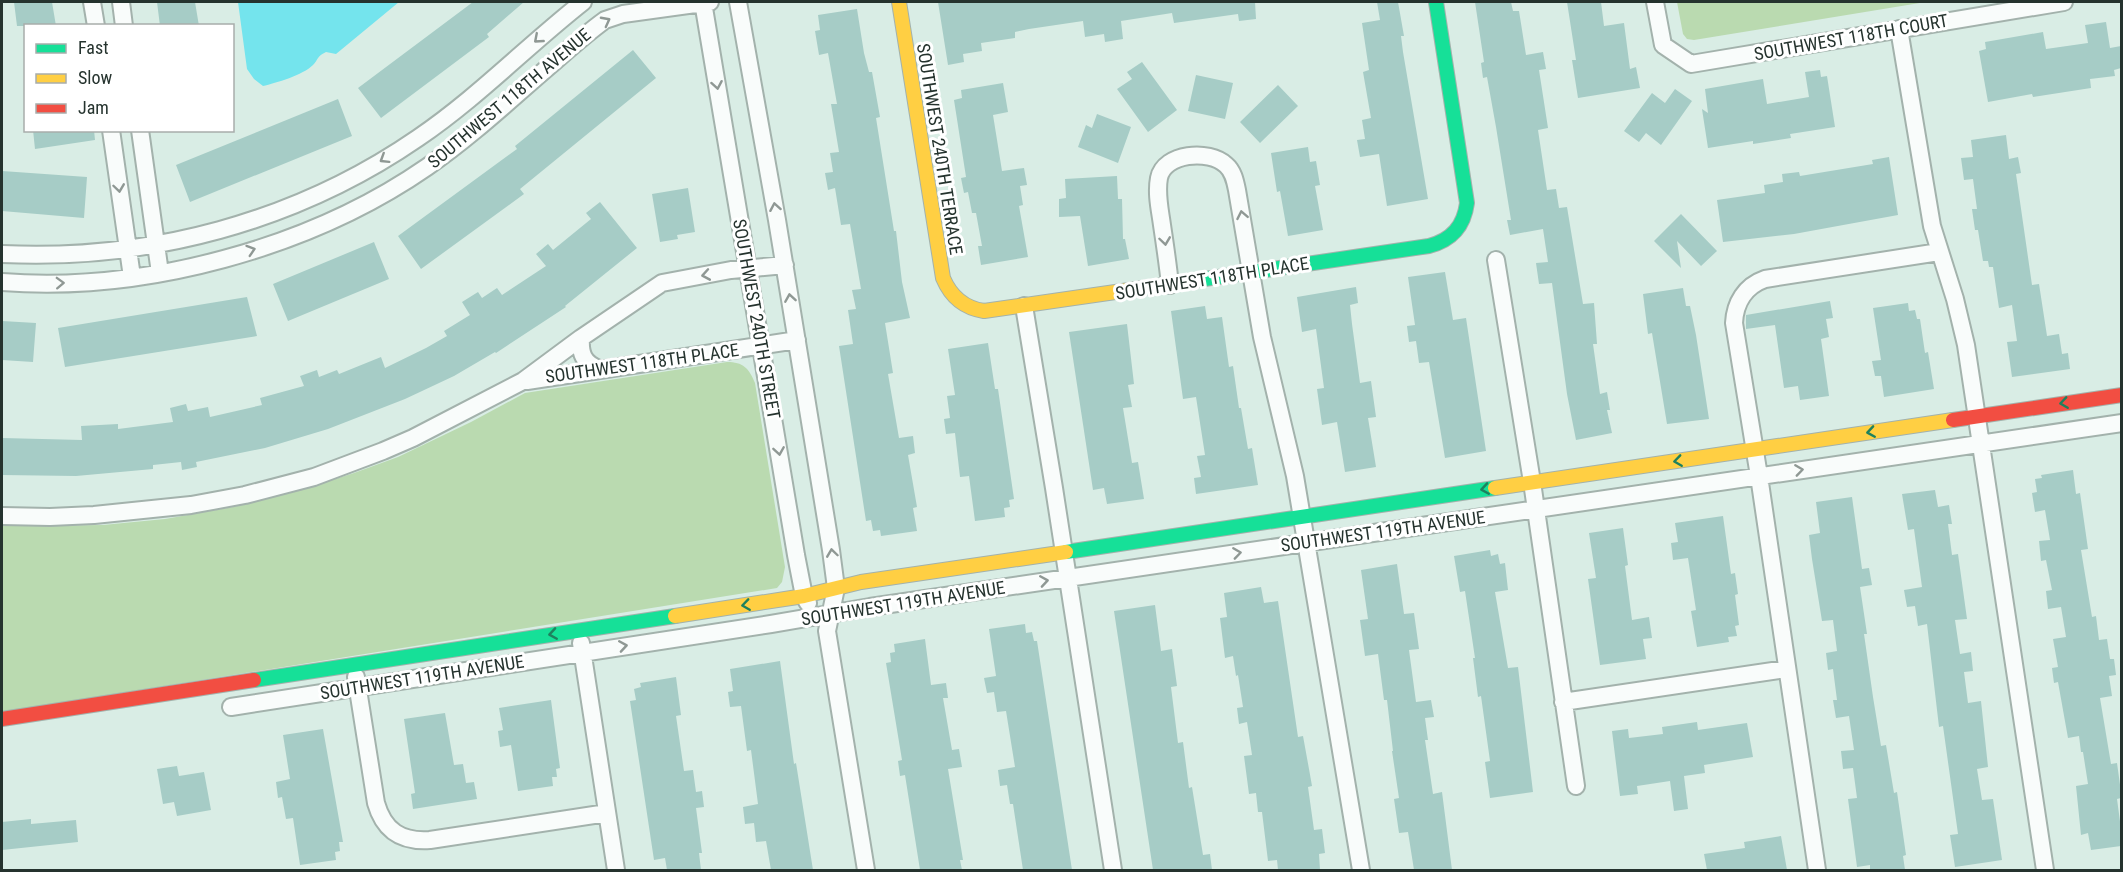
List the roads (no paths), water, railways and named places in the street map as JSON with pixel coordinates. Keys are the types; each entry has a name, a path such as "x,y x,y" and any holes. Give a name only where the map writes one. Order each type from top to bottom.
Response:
{"street":[{"path":"92,2 96,24"},
{"path":"121,2 124,24"},
{"name":"SOUTHWEST 118TH AVENUE","path":"2,254 59,255 156,245 215,232 311,199 365,171 418,139 582,2"},
{"name":"SOUTHWEST 118TH AVENUE","path":"2,282 63,283 160,273 197,266 297,234 358,206 428,166 476,130 605,20 623,14 706,2"},
{"name":"SOUTHWEST 240TH STREET","path":"706,2 804,596 824,615"},
{"name":"SOUTHWEST 240TH STREET","path":"738,2 785,265 836,588 824,615 866,870"},
{"name":"SOUTHWEST 240TH TERRACE","path":"898,2 941,268 944,283 955,298"},
{"name":"SOUTHWEST 118TH PLACE","path":"955,298 965,306 978,311 1024,306 1435,245 1452,236 1462,222 1467,207 1436,2"},
{"name":"SOUTHWEST 118TH COURT","path":"1655,2 1662,44 1691,64 2064,2"},
{"path":"1899,29 1926,197 1939,252 1961,322 1978,416 2045,870"},
{"path":"111,132 132,277"},
{"path":"140,132 160,273"},
{"path":"1170,285 1159,199 1159,177 1170,162 1183,158 1200,156 1221,160 1232,171 1237,190 1264,346 1290,454 1361,870"},
{"path":"1817,870 1734,323 1736,310 1747,290 1758,282 1771,278 1939,252"},
{"path":"1496,260 1532,482 1576,786"},
{"name":"SOUTHWEST 118TH PLACE","path":"2,516 50,517 133,512 191,505 280,487 314,477 383,451 451,420 523,381 662,283 749,268 785,265"},
{"path":"1024,306 1113,870"},
{"path":"581,338 582,357 589,365 599,369"},
{"name":"SOUTHWEST 118TH PLACE","path":"523,381 797,340"},
{"name":"SOUTHWEST 119TH AVENUE","path":"2,719 804,596 861,582 2121,395"},
{"name":"SOUTHWEST 119TH AVENUE","path":"231,707 1068,577 2121,423"},
{"path":"579,630 616,870"},
{"path":"354,666 376,803 380,816 394,833 419,841 607,813"},
{"path":"1563,702 1786,669"}],"water":[{"path":"238,2 399,2 336,54 326,52 303,72 263,86 247,69"}]}
